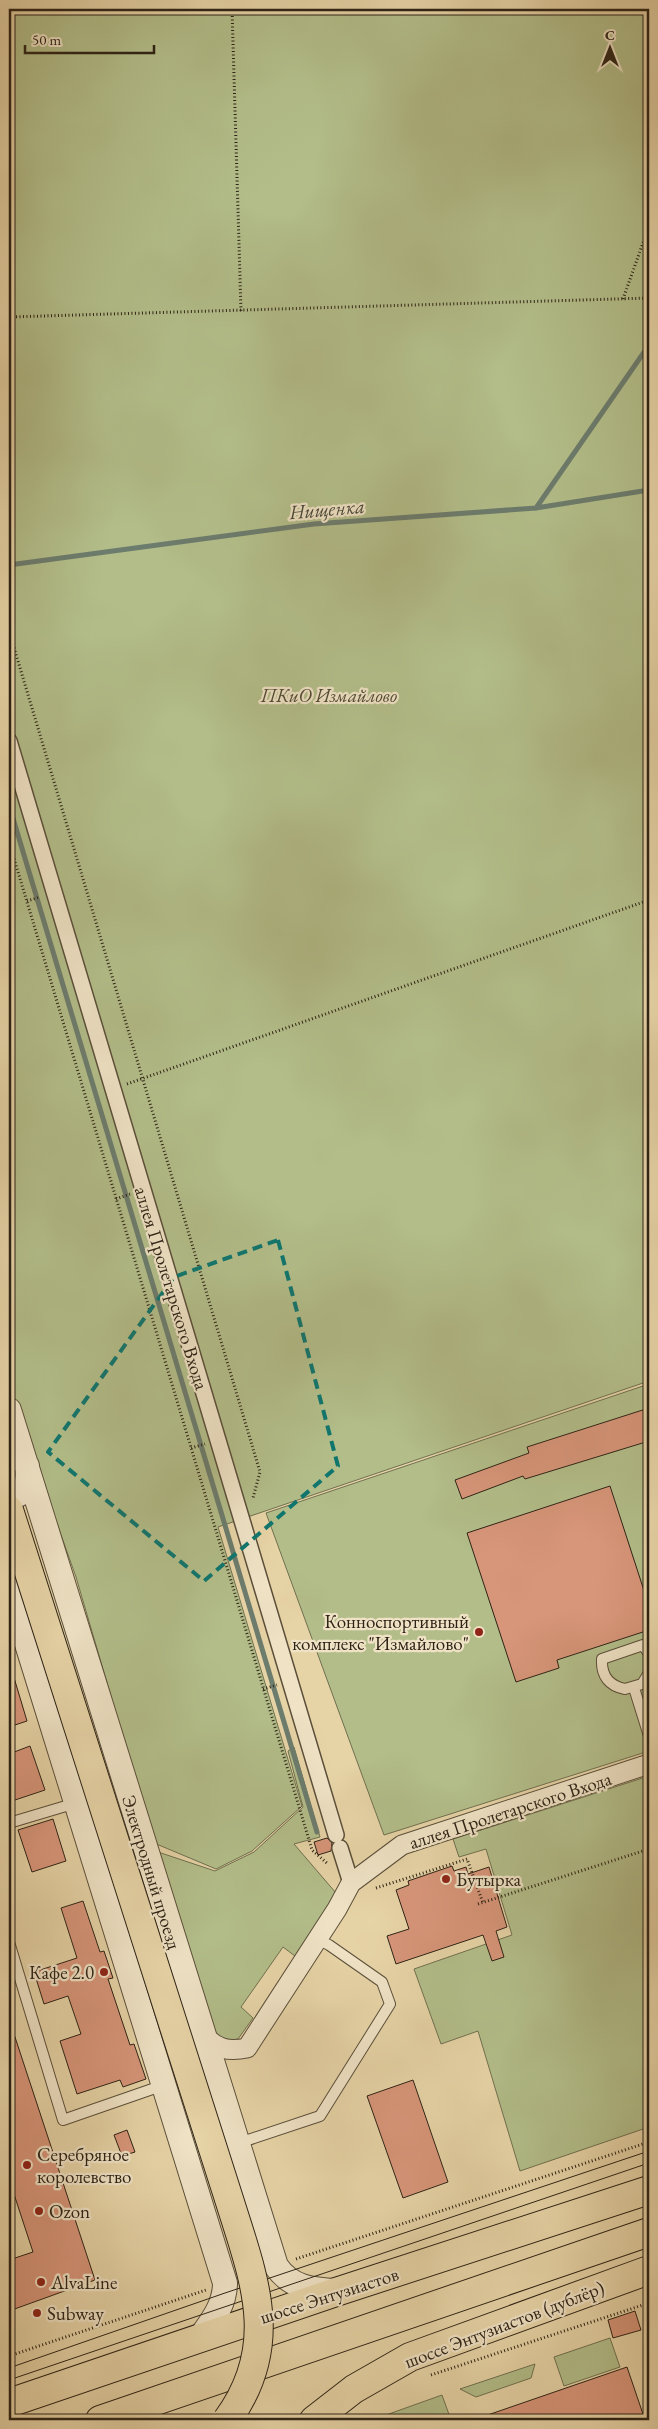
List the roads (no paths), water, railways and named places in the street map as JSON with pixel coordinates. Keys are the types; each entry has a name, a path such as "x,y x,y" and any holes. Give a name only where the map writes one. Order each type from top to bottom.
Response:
{"main road":[{"path":"9,1510 226,2190 258,2299 260,2336 254,2365 244,2392 226,2420"},
{"name":"шоссе Энтузиастов","path":"9,2403 339,2291 649,2190"},
{"path":"100,2420 649,2232"},
{"name":"шоссе Энтузиастов (дублёр)","path":"314,2420 354,2389 410,2357 649,2270"},
{"path":"148,2420 237,2373"}],"street":[{"name":"аллея Пролетарского Входа","path":"9,741 351,1883"},
{"name":"Электродный проезд","path":"9,1410 118,1765 276,2266 292,2283 313,2290 339,2291"},
{"path":"9,1498 20,1495 26,1488 27,1466"},
{"path":"9,1586 226,2283 220,2308 200,2338"},
{"path":"68,1780 71,1768 77,1759 87,1752 99,1751 110,1755 118,1765"},
{"name":"аллея Пролетарского Входа","path":"203,2034 220,2048 232,2051 247,2048 351,1883 402,1845 649,1764"}],"lane":[{"path":"649,1654 643,1645 602,1659 603,1674 609,1682 618,1688 634,1688 642,1684 649,1673"},
{"path":"634,1688 649,1736"},
{"path":"9,1823 76,1803"},
{"path":"238,2143 320,2116 390,2004 382,1982 329,1945 317,1939"},
{"path":"9,1942 64,2120 165,2085"}],"waterway":[{"path":"536,508 649,345"},
{"name":"Нищенка","path":"9,565 314,524 536,508 649,490"},
{"path":"9,805 317,1832"}],"tram line":[{"path":"9,2368 225,2293 649,2151"},
{"path":"9,2380 649,2163"}],"place":[{"name":"Конноспортивный комплекс \"Измайлово\"","path":"479,1632"},
{"name":"Бутырка","path":"446,1879"},
{"name":"Кафе 2.0","path":"104,1972"},
{"name":"Серебряное королевство","path":"27,2165"},
{"name":"Ozon","path":"39,2211"},
{"name":"AlvaLine","path":"41,2282"},
{"name":"Subway","path":"37,2313"}],"park label":[{"name":"ПКиО Измайлово","path":"329,695"}]}
